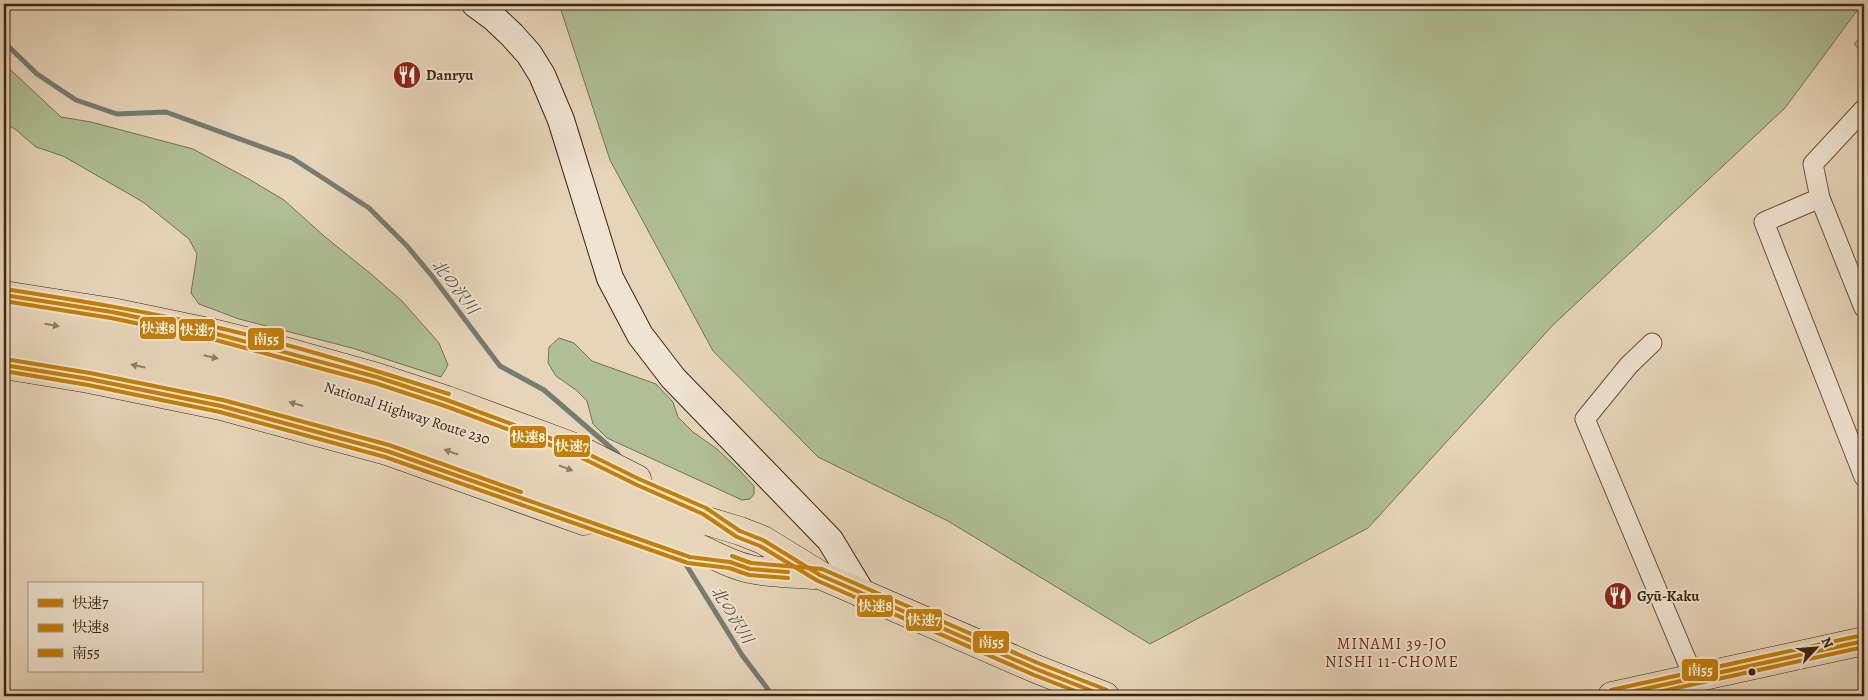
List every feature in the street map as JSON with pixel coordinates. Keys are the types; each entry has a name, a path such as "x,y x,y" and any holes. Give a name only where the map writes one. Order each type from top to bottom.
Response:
{"highway":[{"path":"4,295 112,312 213,333 368,375 447,400 574,447 639,479 677,503"},
{"name":"National Highway Route 230","path":"4,318 114,336 248,366 363,398 677,503 763,540 820,575 1036,669 1106,696"},
{"name":"National Highway Route 230","path":"4,342 93,357 244,390 406,436 497,468 716,558 750,569 820,575"},
{"path":"4,365 88,379 221,406 388,450 690,557 716,558"},
{"path":"1612,696 1864,641"}],"street":[{"path":"476,4 512,35 529,54 542,75 561,120 610,278 640,335 673,378 830,540 862,593"},
{"path":"1864,109 1813,164 1820,198 1864,308"},
{"path":"1820,198 1764,222 1864,478"},
{"path":"1652,343 1629,365 1585,419 1694,678"}],"green space":[{"path":"559,4 1862,4 1785,108 1553,325 1368,528 1150,644 948,521 818,457 713,351 610,160"},
{"path":"1864,33 1864,54 1854,44"},
{"path":"4,65 61,117 91,122 193,149 284,200 402,301 439,343 448,365 441,377 352,348 239,319 199,304 191,293 197,254 189,239 143,202 63,156 36,147 15,129 4,123"},
{"path":"559,338 574,343 592,361 656,384 673,402 678,417 693,432 717,449 754,486 754,494 750,499 742,500 607,438 593,424 587,401 576,390 556,376 548,363 549,347"}],"waterway":[{"name":"北の沢川","path":"4,42 37,74 76,100 117,114 166,112 292,158 369,208 407,246 432,276 500,366 544,390 617,453 622,460"},
{"name":"北の沢川","path":"677,550 742,655 773,696"}],"transit line":[{"name":"南55","path":"5,289 136,311 215,327 333,358 449,394"},
{"name":"快速7","path":"4,295 112,312 213,333 377,377 447,400 574,447 639,479 706,508 740,531 763,540 820,575 1036,669 1105,696"},
{"name":"快速8","path":"4,301 111,318 212,339 375,383 445,406 572,453 637,485 703,514 737,537 760,546 818,581 1034,675 1088,696"},
{"name":"南55","path":"5,359 90,373 223,400 389,445 521,492"},
{"name":"快速7","path":"4,365 89,379 221,406 387,451 690,557 730,562 750,569 788,572"},
{"name":"快速8","path":"4,371 88,385 220,412 385,457 688,563 729,568 749,575 788,578"},
{"name":"南55","path":"732,556 751,563 822,569 1038,663 1107,690"},
{"name":"南55","path":"1611,690 1863,635"},
{"name":"快速7","path":"1612,696 1864,641"},
{"name":"快速8","path":"1640,696 1864,647"}],"place":[{"name":"Danryu","path":"407,75"},
{"name":"Gyū-Kaku","path":"1618,596"}],"district":[{"name":"MINAMI 39-JO NISHI 11-CHOME","path":"1392,653"}]}
